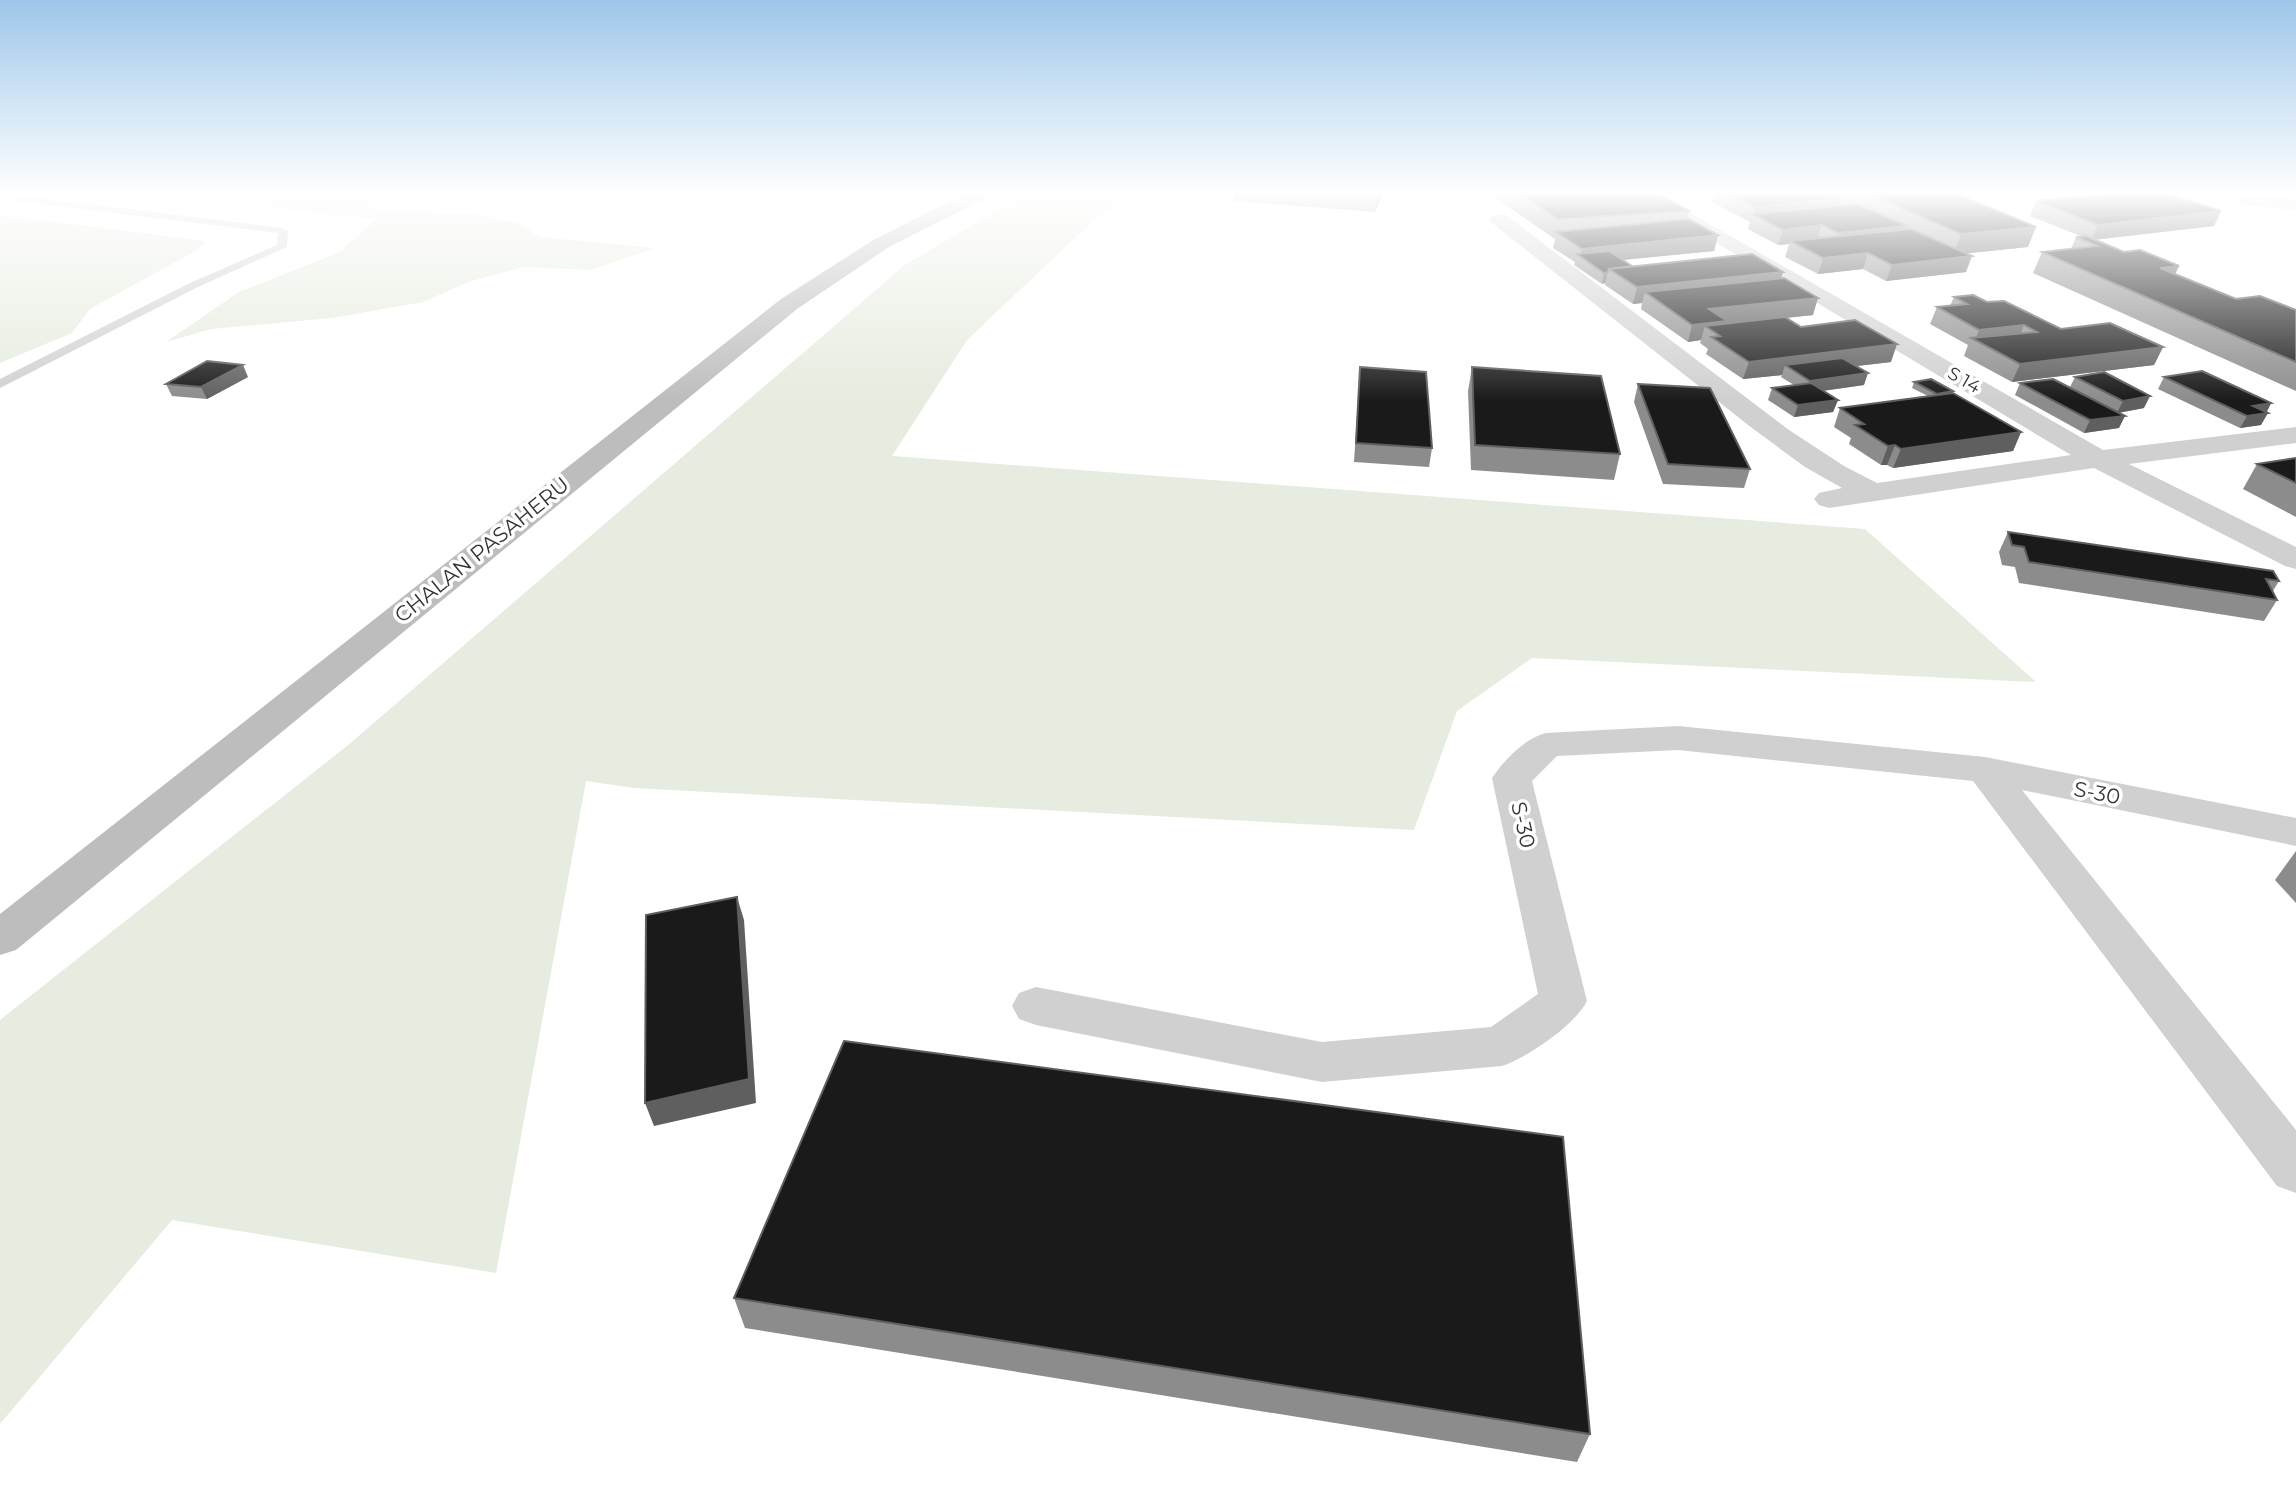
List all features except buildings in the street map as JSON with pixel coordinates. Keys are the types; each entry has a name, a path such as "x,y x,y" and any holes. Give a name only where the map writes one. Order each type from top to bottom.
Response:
{"main road":[{"name":"CHALAN PASAHERU","path":"0,939 789,304 854,261"}],"street":[{"path":"1552,261 1785,440 1849,482 1873,492"},
{"name":"S 14","path":"1759,261 2098,458 2296,559"},
{"path":"1829,499 2098,458 2296,435"},
{"name":"S-30","path":"1036,1006 1322,1062 1502,1046 1563,1001 1512,778 1546,745 1678,738 1985,770 2296,832"},
{"path":"1985,770 2296,1170"}],"lane":[{"path":"0,384 194,285 249,261"}],"shaded area":[{"path":"0,261 177,261 90,309 72,333 0,363"},
{"path":"317,261 616,261 590,270 524,267 471,281 423,302 332,318 211,329 166,342 239,292"},
{"path":"912,261 1050,261 967,340 892,456 1865,529 2036,682 1532,658 1457,711 1414,830 634,788 586,781 496,1273 172,1220 0,1424 0,1020 347,746"}]}
